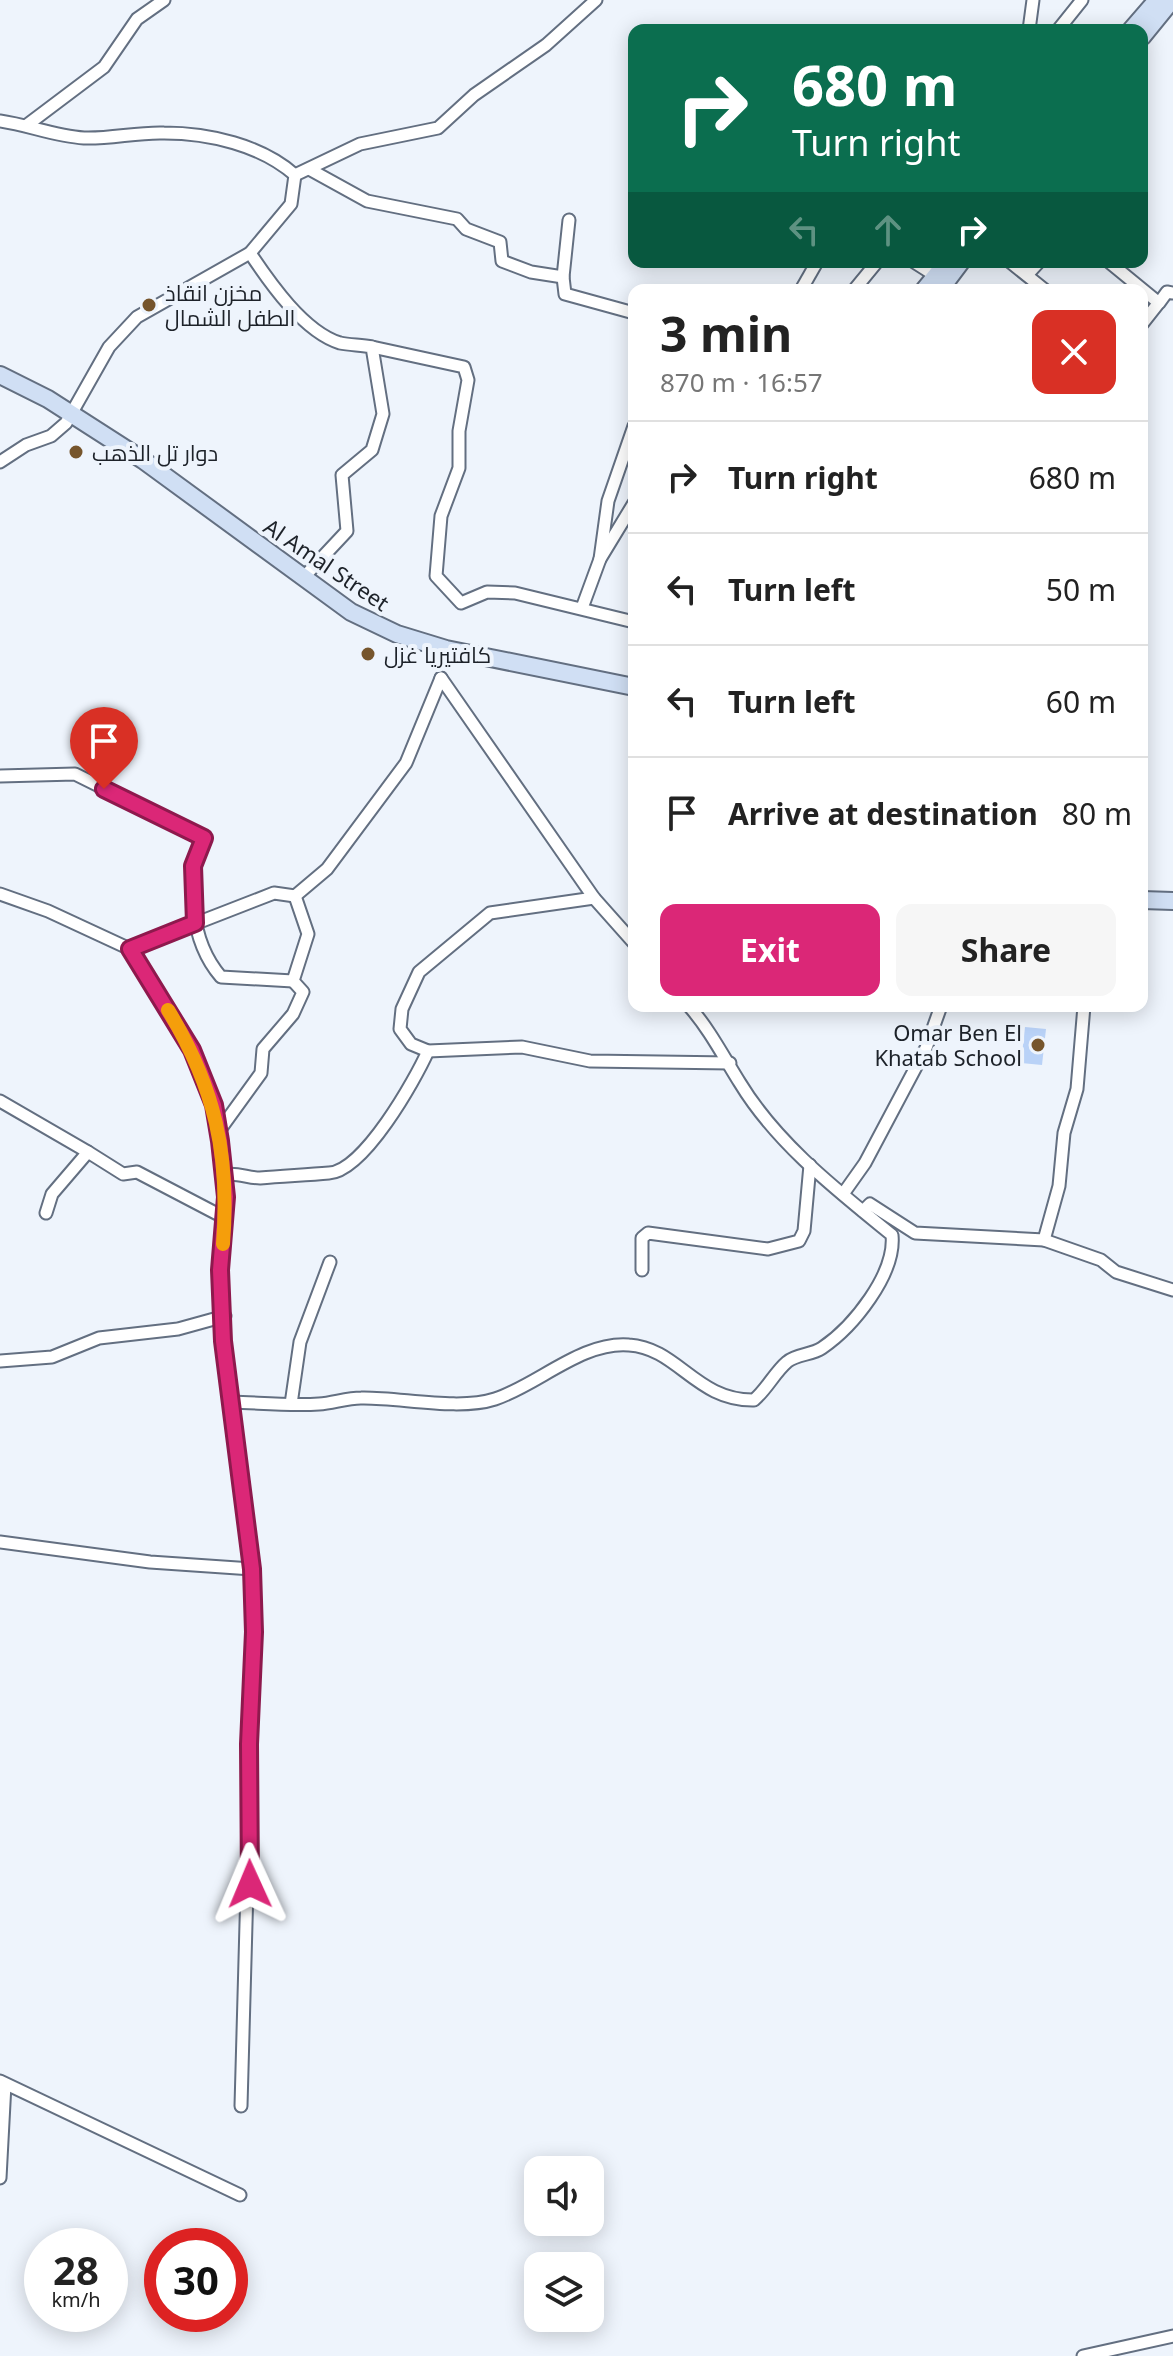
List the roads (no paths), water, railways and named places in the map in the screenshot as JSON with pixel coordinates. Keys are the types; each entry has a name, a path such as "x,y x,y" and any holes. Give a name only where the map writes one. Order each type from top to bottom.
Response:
{"main road":[{"path":"1136,24 1157,0"},
{"path":"1148,30 1172,0"},
{"path":"938,284 955,268"},
{"name":"Al Amal Street","path":"0,375 73,415 143,460 351,612 414,640 628,686"},
{"path":"1148,890 1173,890"},
{"path":"1148,900 1173,901"}],"street":[{"path":"27,125 104,67 137,19 164,0"},
{"path":"295,175 360,144 438,128 474,95 546,45 596,0"},
{"path":"1028,24 1033,0"},
{"path":"1063,24 1082,0"},
{"path":"0,121 80,138 115,139 163,133 207,138 274,156 295,175"},
{"path":"309,169 367,201 457,219 466,229 500,242 502,261 531,272 563,277"},
{"path":"0,462 26,445 51,436 73,415 109,347 137,317 250,253 291,204 295,175"},
{"path":"569,220 563,277 565,294 628,311"},
{"path":"250,253 274,289 306,320 338,342 464,367 468,380 459,431 459,468 441,516 436,576 461,603 487,592 515,593 628,620"},
{"path":"859,284 872,268"},
{"path":"920,268 936,284"},
{"path":"1018,268 1037,284"},
{"path":"1027,275 1033,268"},
{"path":"1116,268 1136,284"},
{"path":"1148,294 1159,303 1171,290"},
{"path":"1148,316 1157,305"},
{"path":"303,578 347,531 342,475 372,450 383,414 372,347"},
{"path":"600,559 608,501 628,443"},
{"path":"582,608 600,559 628,513"},
{"path":"130,949 274,893 295,896 327,869 406,763 441,678 594,898 628,936"},
{"path":"0,776 75,774 204,838 193,866 195,923 207,961 221,977 293,981 303,992 293,1014 263,1049 261,1073 219,1131"},
{"path":"0,894 48,911 130,949 192,1050 214,1105 224,1175 225,1218 220,1270 225,1316 223,1341 252,1569 254,1632 249,1744 250,1884 241,2106"},
{"path":"293,981 308,934 295,896"},
{"path":"594,898 490,913 419,972 402,1009 400,1029 411,1044 428,1051 522,1047 590,1061 730,1063"},
{"path":"233,1402 291,1404 361,1398 408,1403 493,1400 590,1354 632,1344 678,1365 703,1387 723,1396 754,1400 787,1362 822,1348 868,1302 879,1285 894,1247 892,1235 810,1165 740,1083 730,1063 693,1012"},
{"path":"843,1194 865,1163 926,1048 939,1012"},
{"path":"1044,1240 1059,1186 1064,1133 1077,1089 1083,1012"},
{"path":"224,1175 257,1178 333,1173 390,1120 413,1085 428,1051"},
{"path":"0,1101 123,1174 137,1172 225,1218"},
{"path":"46,1213 52,1194 88,1152"},
{"path":"642,1270 642,1238 648,1233 768,1249 799,1241 804,1231 810,1165"},
{"path":"863,1211 870,1204 915,1233 1044,1240 1101,1260 1116,1272 1173,1290"},
{"path":"291,1404 300,1342 330,1262"},
{"path":"0,1361 52,1357 99,1338 178,1329 225,1316"},
{"path":"0,1542 150,1562 252,1569"},
{"path":"0,2178 3,2083 240,2195"},
{"path":"1083,2356 1173,2336"}],"place":[{"name":"مخزن انقاذ الطفل الشمال","path":"149,305"},
{"name":"دوار تل الذهب","path":"76,452"},
{"name":"كافتيريا غزل","path":"368,654"},
{"name":"Omar Ben El Khatab School","path":"1038,1045"}]}
